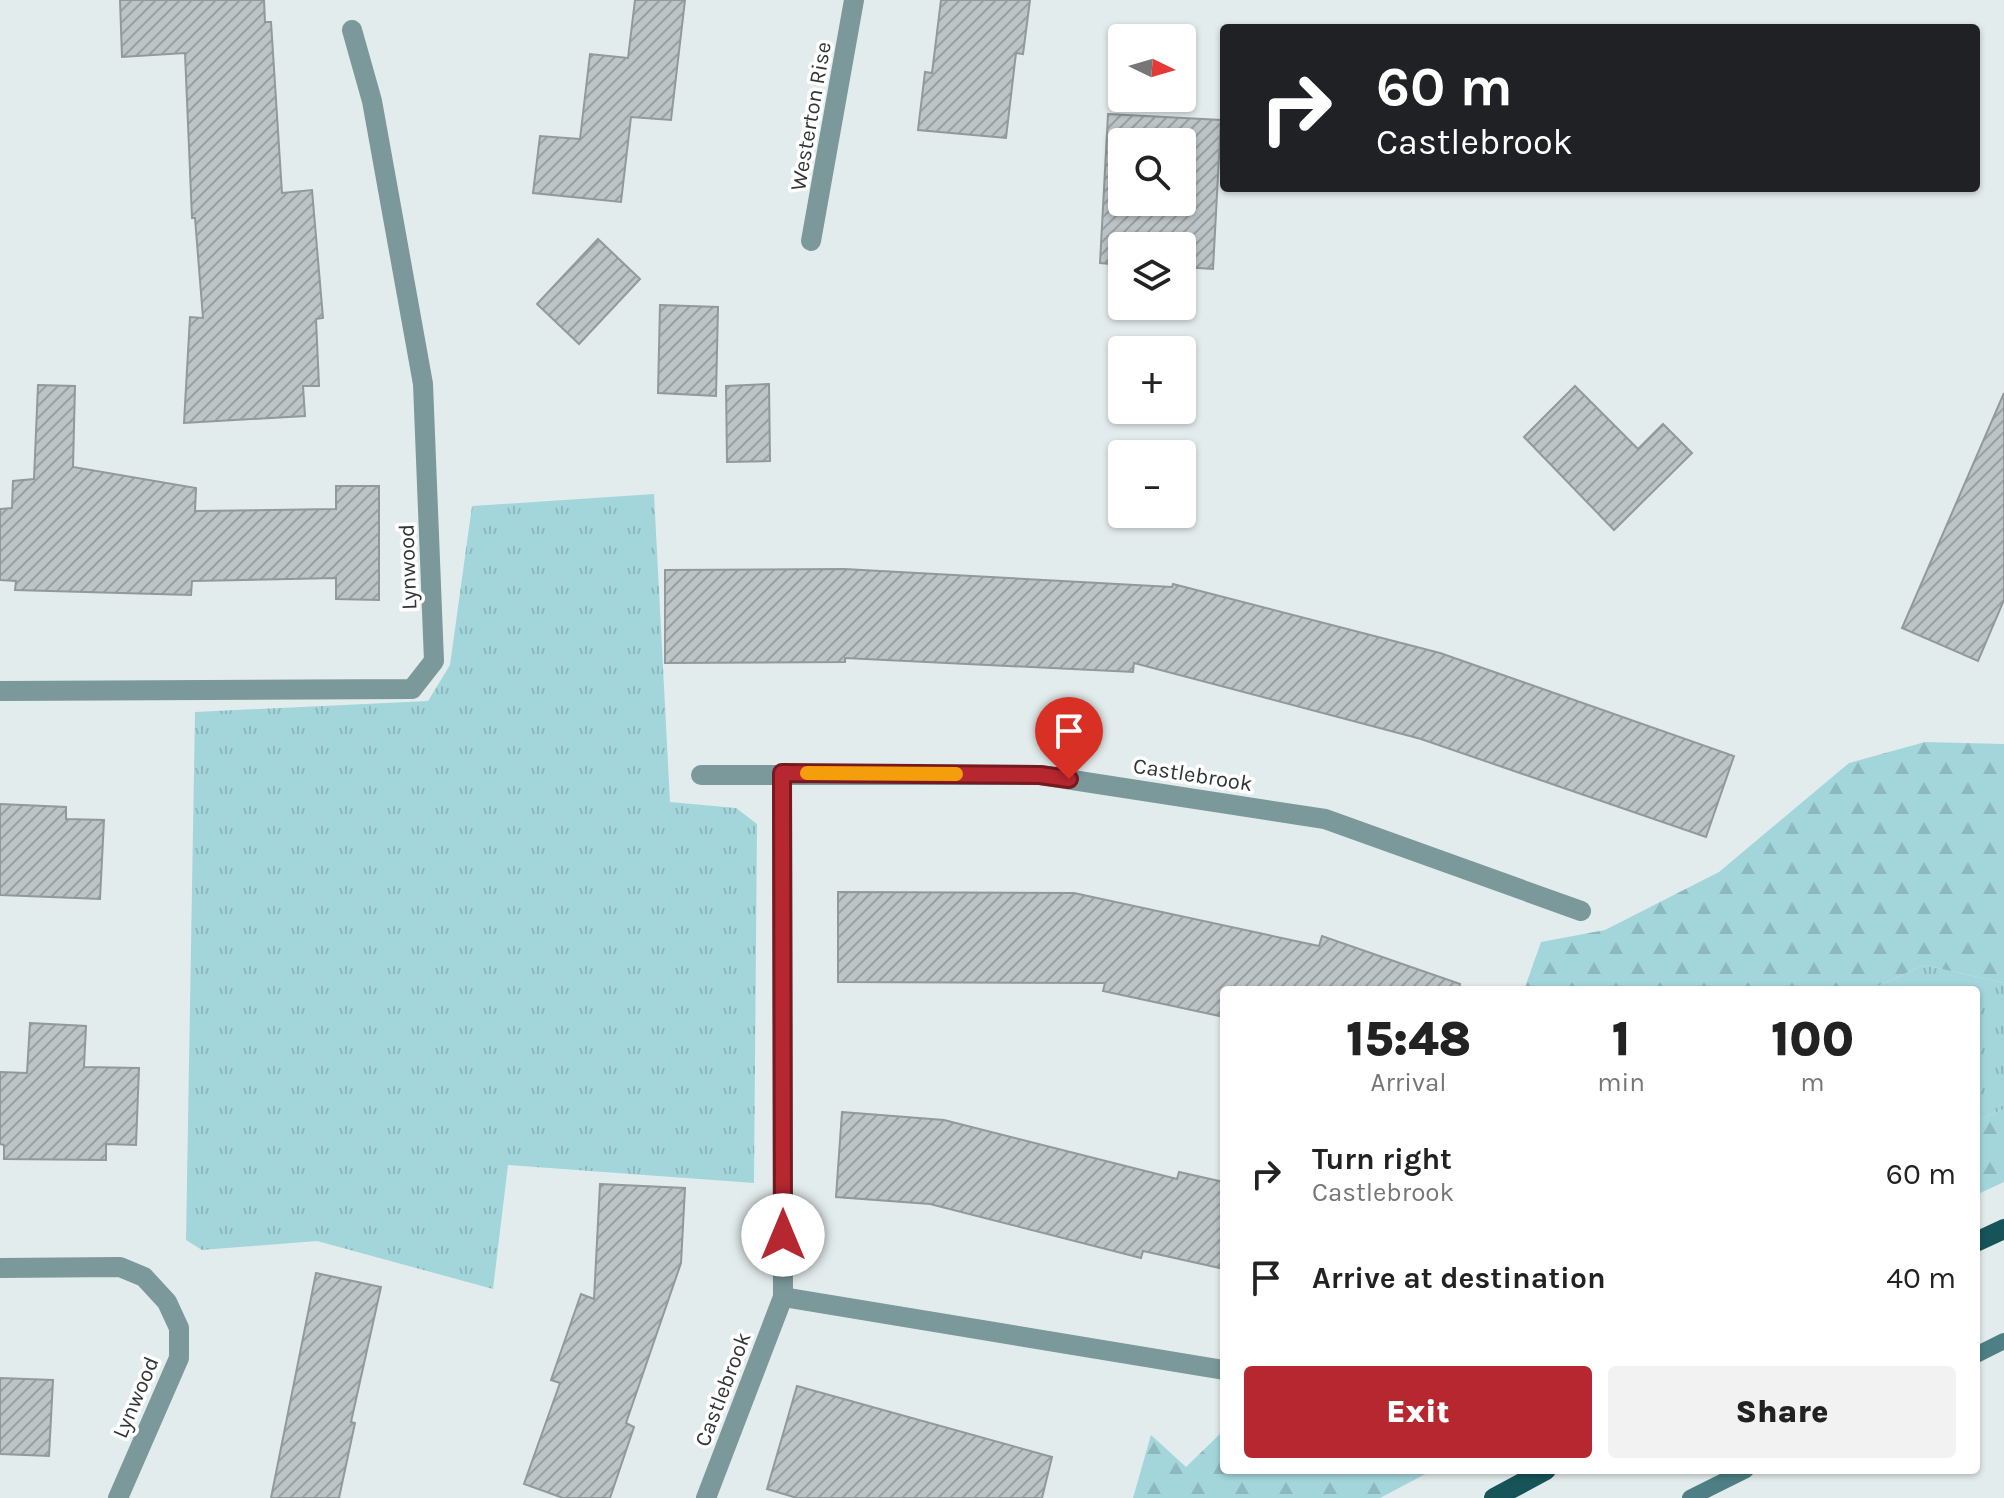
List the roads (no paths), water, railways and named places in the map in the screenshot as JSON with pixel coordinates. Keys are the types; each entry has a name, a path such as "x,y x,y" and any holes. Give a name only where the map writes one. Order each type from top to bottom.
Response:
{"main road":[{"path":"1980,1240 2004,1229"},
{"path":"1494,1498 1539,1474"}],"street":[{"name":"Westerton Rise","path":"811,241 854,0"},
{"name":"Lynwood","path":"0,691 412,689 434,661 423,384 372,101 352,30"},
{"name":"Castlebrook","path":"706,1498 783,1297 782,773"},
{"name":"Castlebrook","path":"701,775 1040,775 1325,819 1581,911"},
{"name":"Lynwood","path":"0,1268 120,1267 144,1277 167,1302 179,1328 179,1358 118,1498"},
{"path":"783,1297 1220,1369"}],"waterway":[{"path":"1980,1353 2004,1341"},
{"path":"1690,1498 1738,1474"}]}
